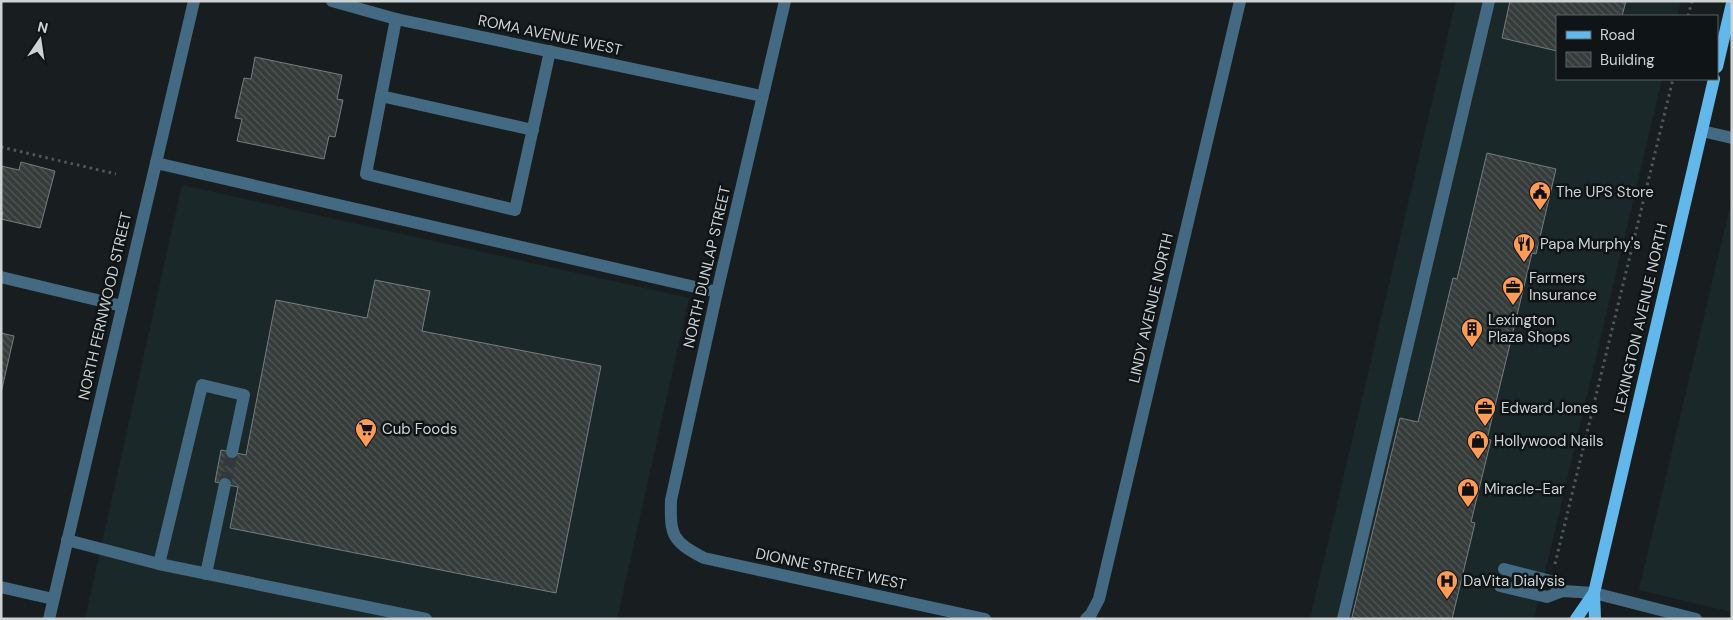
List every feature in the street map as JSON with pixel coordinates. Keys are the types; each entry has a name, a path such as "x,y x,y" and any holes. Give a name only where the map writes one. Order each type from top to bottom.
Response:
{"main road":[{"path":"1718,63 1732,3"},
{"name":"LEXINGTON AVENUE NORTH","path":"1595,619 1594,593 1714,80"},
{"name":"LEXINGTON AVENUE NORTH","path":"1576,619 1594,593"}],"street":[{"name":"NORTH FERNWOOD STREET","path":"48,619 194,1"},
{"name":"ROMA AVENUE WEST","path":"332,1 369,13 396,19 762,96"},
{"name":"NORTH DUNLAP STREET","path":"676,540 670,522 671,500 762,96 786,1"},
{"name":"LINDY AVENUE NORTH","path":"1086,619 1092,614 1099,599 1240,1"},
{"path":"1343,619 1489,1"},
{"path":"396,19 366,174 515,210 550,52"},
{"path":"381,96 533,130"},
{"path":"1702,131 1732,138"},
{"path":"156,163 718,292"},
{"path":"1,277 122,306"},
{"path":"159,564 202,385 244,394 232,452"},
{"path":"206,574 225,484"},
{"path":"67,540 159,564 426,619"},
{"name":"DIONNE STREET WEST","path":"676,540 686,549 704,558 985,619"},
{"path":"1504,569 1551,581 1564,591"},
{"path":"1500,586 1547,597 1564,591 1594,593 1696,619"},
{"path":"1,587 53,600"}],"path":[{"path":"1688,15 1692,1"},
{"path":"1551,581 1673,80"},
{"path":"1,147 116,174"}],"shaded area":[{"path":"1456,1 1681,1 1677,15 1556,15 1556,80 1662,80 1534,619 1310,619"},
{"path":"182,185 689,298 617,619 85,619"},
{"path":"1732,199 1732,612 1639,590"}],"building":[{"path":"1510,1 1626,1 1622,15 1556,15 1556,51 1502,38"},
{"path":"255,57 342,75 337,99 343,100 335,137 329,136 324,159 237,141 242,119 235,118 244,78 251,79"},
{"name":"Lexington Plaza Shops","path":"1487,153 1556,169 1536,254 1532,253 1487,439 1491,440 1471,522 1475,523 1452,619 1359,619 1352,617 1400,418 1418,422 1453,278 1457,279"},
{"path":"21,162 55,171 40,228 1,219 3,212 1,212 1,166 19,170"},
{"path":"375,280 430,291 422,331 601,366 556,593 230,528 238,487 215,482 221,450 246,455 276,300 367,318"},
{"path":"1,333 14,336 1,393"}],"tunnel":[{"path":"225,484 232,452"}],"place":[{"name":"The UPS Store","path":"1540,211"},
{"name":"Papa Murphy's","path":"1524,263"},
{"name":"Farmers Insurance","path":"1513,306"},
{"name":"Lexington Plaza Shops","path":"1472,348"},
{"name":"Edward Jones","path":"1485,427"},
{"name":"Cub Foods","path":"366,448"},
{"name":"Hollywood Nails","path":"1478,460"},
{"name":"Miracle-Ear","path":"1468,508"},
{"name":"DaVita Dialysis","path":"1447,600"}]}
